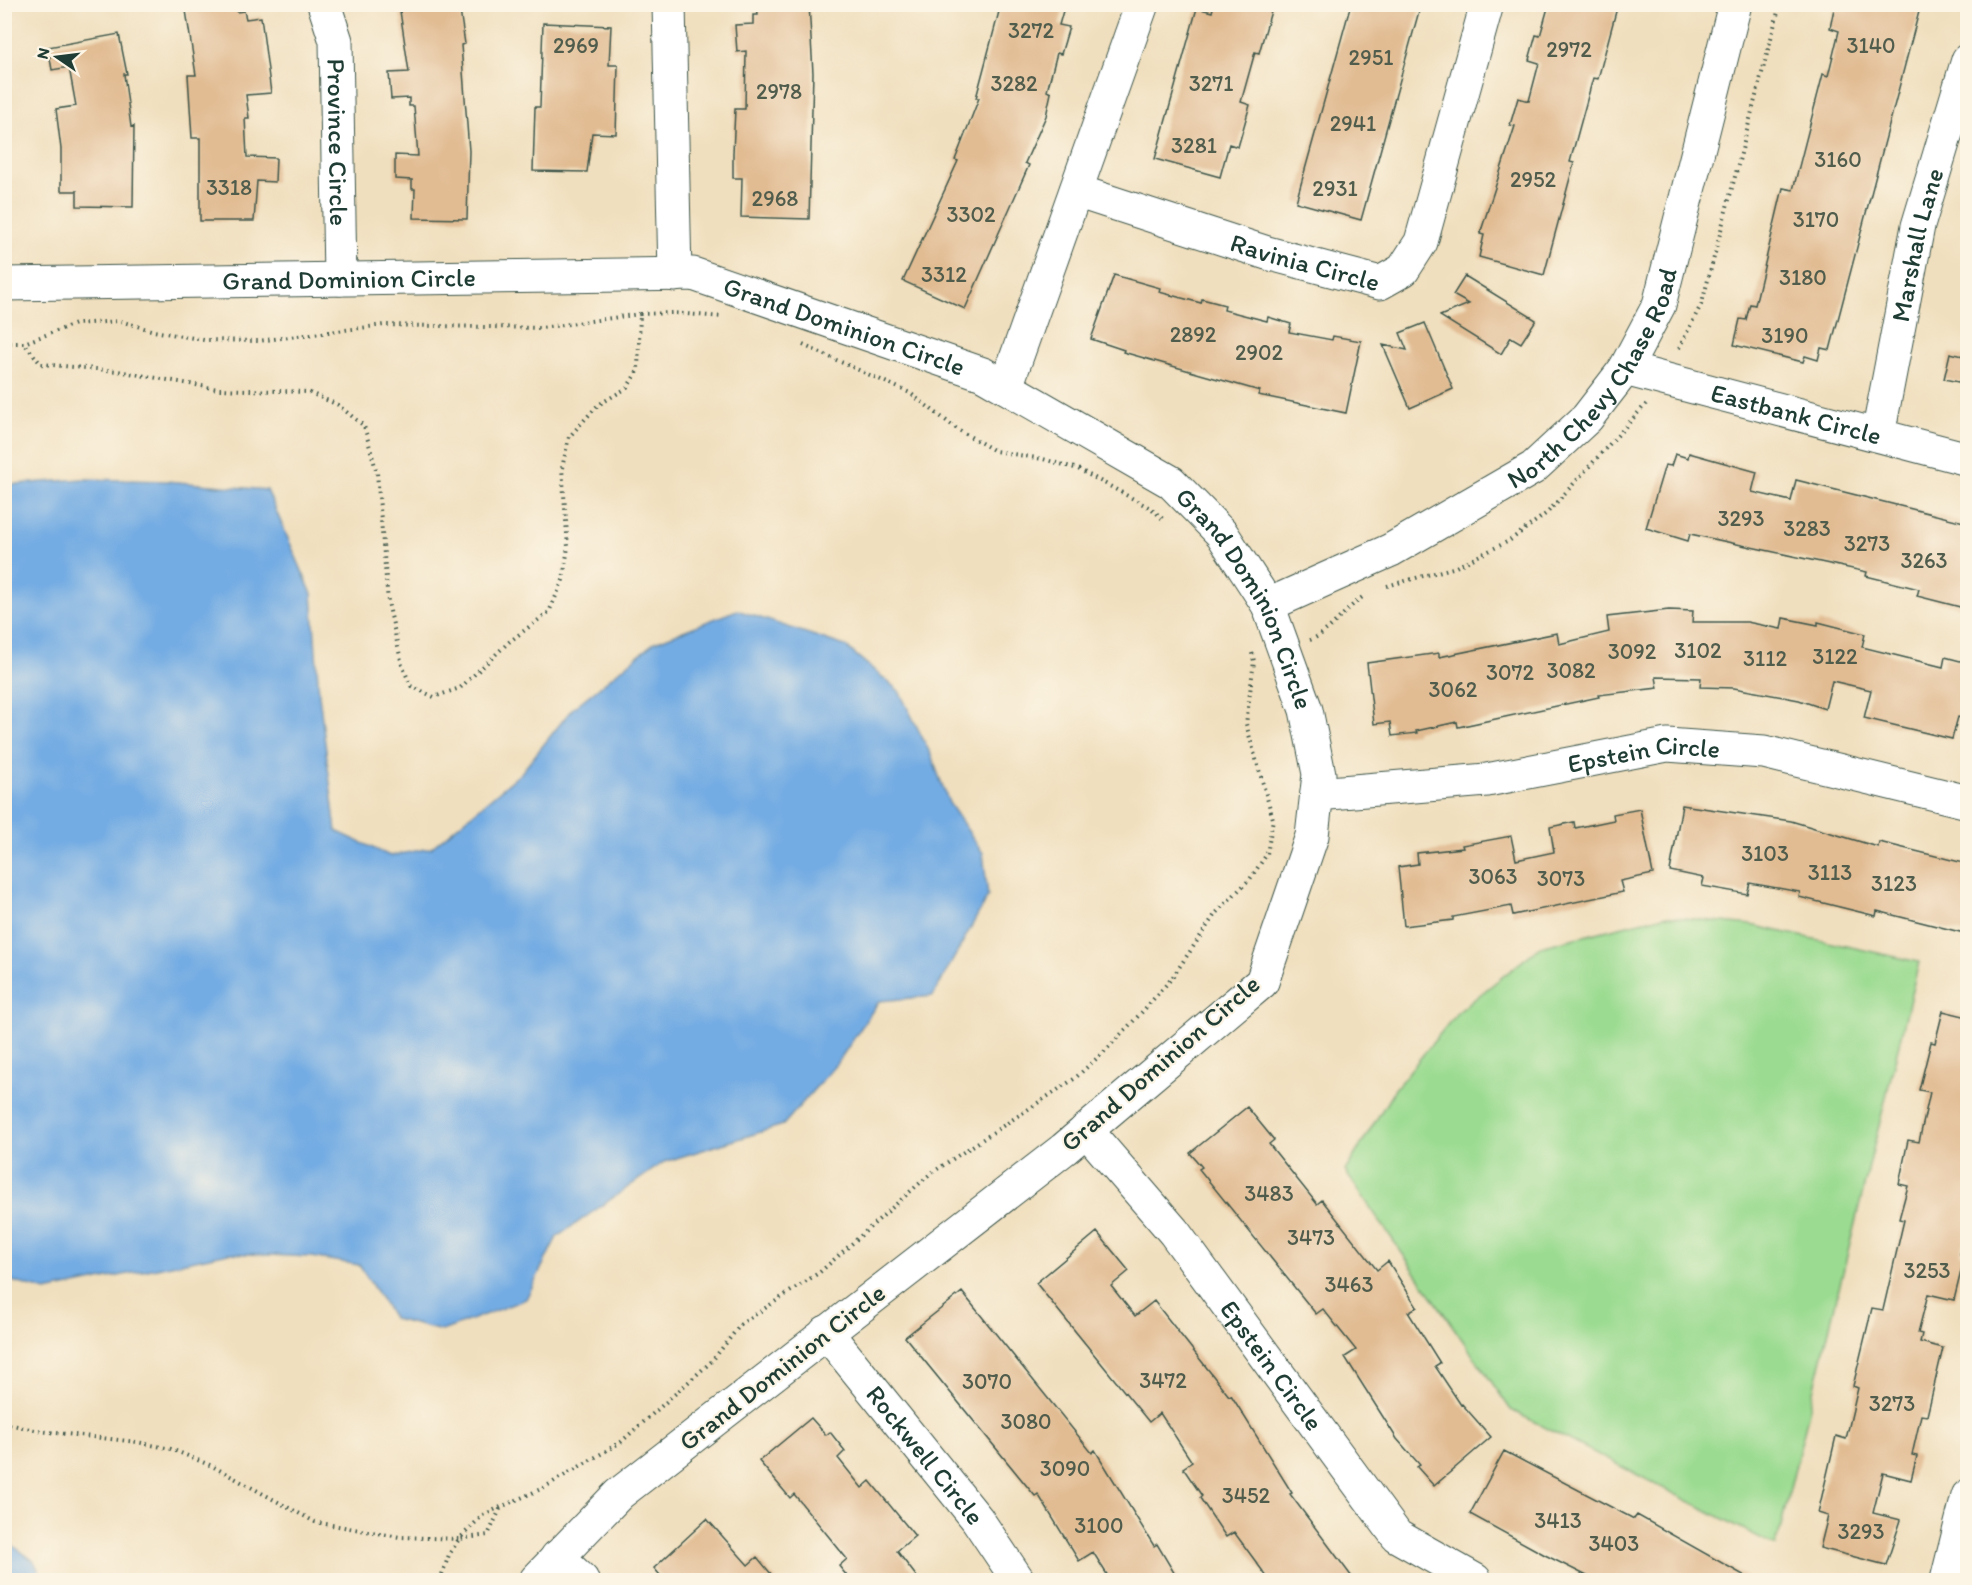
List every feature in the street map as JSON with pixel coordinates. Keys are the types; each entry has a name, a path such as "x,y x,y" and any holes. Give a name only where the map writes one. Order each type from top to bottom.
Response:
{"street":[{"name":"Province Circle","path":"324,4 336,41 340,279"},
{"path":"669,4 675,275"},
{"path":"1006,387 1142,4"},
{"name":"Ravinia Circle","path":"1076,191 1267,253 1380,283 1402,270 1421,242 1487,4"},
{"name":"North Chevy Chase Road","path":"1268,606 1391,550 1533,468 1587,418 1625,369 1659,305 1735,4"},
{"name":"Marshall Lane","path":"1878,435 1918,226 1968,60"},
{"name":"Grand Dominion Circle","path":"4,284 693,274 983,374 1171,482 1222,534 1268,606 1268,654 1306,710 1318,774 1312,836 1262,982 1086,1130 619,1494 547,1569"},
{"name":"Eastbank Circle","path":"1625,369 1968,459"},
{"name":"Epstein Circle","path":"1317,794 1487,780 1667,745 1764,752 1968,802"},
{"name":"Epstein Circle","path":"1086,1130 1174,1232 1397,1536 1475,1581"},
{"name":"Rockwell Circle","path":"826,1332 977,1519 1018,1581"},
{"path":"1947,1581 1968,1496"},
{"path":"547,1569 582,1581"}],"path":[{"path":"1679,348 1702,303 1780,4"},
{"path":"4,343 24,343 75,324 120,321 154,331 204,340 258,341 384,325 541,328 640,314 672,313 731,319"},
{"path":"24,343 41,364 118,371 218,389 308,392 338,405 364,426 377,472 388,602 402,665 411,686 434,697 460,688 509,642 549,612 563,580 568,547 561,468 569,436 598,405 627,388 638,369 640,314"},
{"path":"798,343 910,393 957,429 995,451 1043,459 1078,469 1152,509 1169,524"},
{"path":"1378,590 1456,567 1509,541 1547,513 1588,465 1642,411 1647,400"},
{"path":"1251,650 1268,654 1320,636 1348,607 1370,593"},
{"path":"440,1581 449,1555 459,1539 483,1515 502,1504 543,1488 621,1442 712,1361 741,1323 820,1272 930,1174 1074,1079 1105,1051 1150,1003 1172,978 1216,913 1250,879 1267,854 1273,819 1246,724 1268,654"},
{"path":"4,1422 39,1431 136,1442 171,1449 212,1466 315,1522 400,1537 459,1539 488,1535 502,1504"}],"green space":[{"path":"1664,916 1751,925 1919,962 1776,1546 1511,1410 1345,1171 1395,1089 1457,1013 1540,947"}],"water":[{"path":"83,479 166,481 267,490 312,594 319,695 336,831 390,856 431,848 521,773 572,709 655,642 737,610 845,646 899,691 931,755 949,803 983,853 988,896 933,996 879,1001 838,1062 783,1125 664,1162 557,1237 526,1299 442,1331 394,1319 359,1265 311,1257 229,1253 46,1291 5,1279 5,485"},
{"path":"4,1539 34,1561 43,1580 5,1580"}],"building":[{"path":"185,4 236,4 237,12 244,11 246,19 261,17 271,93 246,95 249,118 245,118 247,157 276,158 275,182 257,181 254,221 200,221 200,138 192,138 188,75 196,75"},
{"path":"399,4 459,4 465,44 461,45 469,151 467,219 414,218 415,189 412,189 412,180 395,179 395,155 418,156 414,106 409,106 409,98 391,99 389,73 409,72"},
{"path":"757,4 809,4 813,73 809,219 741,217 742,178 733,178 733,153 735,109 745,109 746,51 737,52 735,25 753,24 753,15 758,15"},
{"path":"1001,4 1065,4 1059,25 1069,27 1061,54 1057,53 1047,91 1051,93 1046,116 1025,163 1029,165 965,309 903,281 958,161 955,160 979,98 976,98"},
{"path":"1214,4 1273,4 1259,53 1255,52 1241,102 1250,105 1238,147 1229,144 1220,177 1155,159 1197,8 1212,12"},
{"path":"1351,4 1421,4 1361,220 1296,202"},
{"path":"1549,4 1618,4 1598,79 1593,78 1570,162 1574,163 1544,275 1479,257 1484,235 1480,234 1515,126 1510,125 1518,98 1529,101 1539,63 1529,60 1536,35 1540,36"},
{"path":"1835,4 1921,4 1830,350 1821,348 1818,360 1805,356 1803,362 1734,345 1740,319 1746,320 1750,304 1755,305 1783,188 1793,190 1823,74 1828,76 1839,31 1830,28"},
{"path":"543,23 611,26 609,65 618,65 616,134 592,133 587,172 533,171 535,107 540,107"},
{"path":"119,34 127,74 124,74 131,127 134,126 133,207 77,206 77,191 61,191 61,149 56,109 76,106 69,67 52,70 48,47"},
{"path":"1114,275 1160,288 1159,292 1201,303 1202,299 1225,305 1224,310 1267,321 1268,317 1291,324 1289,332 1332,340 1333,336 1361,341 1346,413 1258,395 1260,391 1123,352 1124,350 1091,339"},
{"path":"1465,276 1536,320 1521,343 1511,337 1501,354 1440,316 1469,304 1453,295"},
{"path":"1425,323 1453,389 1410,408 1383,345 1407,350 1400,333"},
{"path":"1950,353 1968,357 1968,384 1944,379"},
{"path":"1689,453 1757,472 1752,492 1791,501 1796,480 1968,523 1968,609 1917,596 1919,589 1866,576 1867,572 1690,534 1688,541 1646,528 1665,465 1671,466 1675,454 1688,458"},
{"path":"1669,610 1693,611 1692,622 1747,622 1781,629 1783,618 1818,625 1818,622 1865,634 1862,647 1943,667 1945,657 1968,663 1968,719 1958,717 1952,739 1864,718 1871,690 1832,681 1825,709 1799,700 1734,688 1700,687 1701,678 1656,677 1658,688 1598,695 1599,697 1458,727 1457,722 1416,731 1417,733 1392,736 1390,722 1374,724 1367,663 1439,653 1439,657 1557,633 1559,644 1609,632 1607,617"},
{"path":"1682,805 1791,821 1878,847 1879,842 1968,864 1968,934 1877,911 1876,916 1799,897 1800,892 1750,883 1747,894 1702,886 1704,878 1670,871"},
{"path":"1640,809 1653,874 1620,881 1623,892 1513,915 1511,906 1453,917 1453,920 1404,926 1398,867 1418,864 1417,853 1463,848 1462,845 1511,836 1516,860 1554,852 1550,827 1574,822 1575,828 1614,820 1613,814"},
{"path":"1943,1011 1968,1017 1968,1223 1960,1254 1965,1255 1954,1300 1928,1294 1918,1333 1922,1334 1920,1342 1943,1348 1927,1416 1921,1415 1912,1455 1917,1456 1911,1480 1883,1473 1873,1513 1901,1520 1886,1565 1820,1548 1828,1516 1818,1513 1836,1436 1846,1439 1858,1388 1853,1386 1872,1308 1883,1310 1904,1220 1899,1219 1908,1186 1899,1184 1908,1140 1919,1142 1930,1092 1919,1090 1931,1042 1935,1043"},
{"path":"1247,1107 1274,1140 1269,1144 1317,1204 1322,1200 1377,1270 1388,1261 1417,1307 1408,1312 1440,1363 1435,1366 1461,1405 1491,1437 1434,1486 1417,1467 1420,1465 1397,1439 1345,1357 1356,1350 1323,1309 1316,1314 1199,1169 1202,1167 1190,1153"},
{"path":"1097,1232 1129,1271 1111,1286 1135,1316 1154,1301 1229,1396 1231,1395 1292,1493 1290,1494 1355,1581 1270,1581 1234,1532 1226,1537 1200,1498 1202,1496 1183,1468 1192,1462 1160,1413 1149,1422 1036,1283"},
{"path":"962,1292 1092,1453 1095,1450 1154,1546 1157,1544 1179,1581 1111,1581 1093,1552 1079,1561 1038,1494 1035,1496 905,1337"},
{"path":"811,1418 826,1435 830,1432 845,1451 838,1458 862,1488 870,1481 915,1536 897,1551 920,1581 851,1581 839,1566 847,1559 794,1494 790,1498 759,1461"},
{"path":"1504,1451 1634,1519 1637,1515 1754,1581 1597,1581 1545,1555 1470,1514"},
{"path":"707,1519 748,1565 757,1557 777,1581 665,1581 654,1568"}]}
